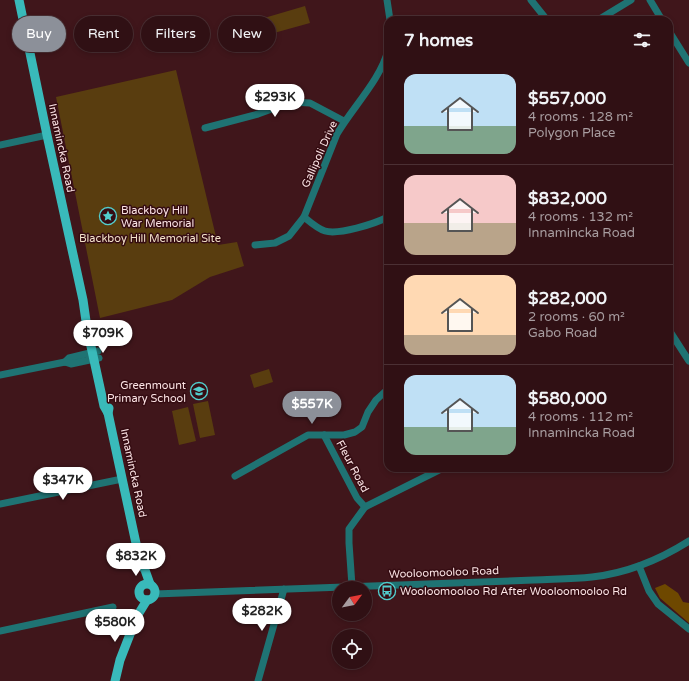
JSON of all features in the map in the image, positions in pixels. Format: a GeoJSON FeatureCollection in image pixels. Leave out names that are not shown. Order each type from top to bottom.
{"type":"FeatureCollection","features":[{"type":"Feature","properties":{"kind":"main road","name":"Innamincka Road"},"geometry":{"type":"LineString","coordinates":[[19,0],[83,300],[92,327],[96,355],[109,405],[108,413],[140,562],[139,570],[150,588],[139,592],[144,599]]}},
{"type":"Feature","properties":{"kind":"main road"},"geometry":{"type":"LineString","coordinates":[[115,681],[120,660],[139,613],[137,609],[144,599],[152,598],[150,588]]}},
{"type":"Feature","properties":{"kind":"street"},"geometry":{"type":"LineString","coordinates":[[387,0],[389,16]]}},
{"type":"Feature","properties":{"kind":"street"},"geometry":{"type":"LineString","coordinates":[[531,0],[544,16]]}},
{"type":"Feature","properties":{"kind":"street"},"geometry":{"type":"LineString","coordinates":[[605,16],[631,0]]}},
{"type":"Feature","properties":{"kind":"street"},"geometry":{"type":"LineString","coordinates":[[650,0],[660,16]]}},
{"type":"Feature","properties":{"kind":"street"},"geometry":{"type":"LineString","coordinates":[[673,37],[689,63]]}},
{"type":"Feature","properties":{"kind":"street","name":"Gallipoli Drive"},"geometry":{"type":"LineString","coordinates":[[255,245],[275,243],[289,236],[304,218],[337,134],[344,121],[378,74],[384,60]]}},
{"type":"Feature","properties":{"kind":"street"},"geometry":{"type":"LineString","coordinates":[[205,128],[258,114],[291,102],[310,103],[344,121]]}},
{"type":"Feature","properties":{"kind":"street"},"geometry":{"type":"LineString","coordinates":[[0,145],[47,135]]}},
{"type":"Feature","properties":{"kind":"street"},"geometry":{"type":"LineString","coordinates":[[304,218],[324,231],[337,232],[384,219]]}},
{"type":"Feature","properties":{"kind":"street"},"geometry":{"type":"LineString","coordinates":[[673,336],[689,361]]}},
{"type":"Feature","properties":{"kind":"street"},"geometry":{"type":"LineString","coordinates":[[0,375],[65,362],[70,364],[96,355]]}},
{"type":"Feature","properties":{"kind":"street"},"geometry":{"type":"LineString","coordinates":[[235,476],[308,435],[344,435],[355,432],[362,427],[368,412],[376,400],[384,393]]}},
{"type":"Feature","properties":{"kind":"street","name":"Fleur Road"},"geometry":{"type":"LineString","coordinates":[[324,435],[357,498],[365,507]]}},
{"type":"Feature","properties":{"kind":"street"},"geometry":{"type":"LineString","coordinates":[[352,581],[349,529],[365,507],[435,472]]}},
{"type":"Feature","properties":{"kind":"street"},"geometry":{"type":"LineString","coordinates":[[0,504],[122,479]]}},
{"type":"Feature","properties":{"kind":"street","name":"Wooloomooloo Road"},"geometry":{"type":"LineString","coordinates":[[372,585],[592,577],[639,566],[664,556],[689,541]]}},
{"type":"Feature","properties":{"kind":"street"},"geometry":{"type":"LineString","coordinates":[[639,566],[649,591],[658,604],[689,629]]}},
{"type":"Feature","properties":{"kind":"street","name":"Wooloomooloo Road"},"geometry":{"type":"LineString","coordinates":[[150,588],[167,592],[332,587]]}},
{"type":"Feature","properties":{"kind":"street"},"geometry":{"type":"LineString","coordinates":[[258,681],[284,589]]}},
{"type":"Feature","properties":{"kind":"street"},"geometry":{"type":"LineString","coordinates":[[0,631],[113,607]]}},
{"type":"Feature","properties":{"kind":"green space"},"geometry":{"type":"Polygon","coordinates":[[[305,6],[310,23],[276,32],[276,16],[271,16],[305,6]]]}},
{"type":"Feature","properties":{"kind":"green space","name":"Blackboy Hill Memorial Site"},"geometry":{"type":"Polygon","coordinates":[[[176,70],[218,245],[237,242],[244,266],[210,277],[172,300],[100,318],[56,97],[176,70]]]}},
{"type":"Feature","properties":{"kind":"green space"},"geometry":{"type":"Polygon","coordinates":[[[269,369],[273,382],[254,388],[250,375],[269,369]]]}},
{"type":"Feature","properties":{"kind":"green space"},"geometry":{"type":"Polygon","coordinates":[[[208,401],[215,435],[200,438],[193,404],[208,401]]]}},
{"type":"Feature","properties":{"kind":"green space"},"geometry":{"type":"Polygon","coordinates":[[[188,407],[196,441],[179,445],[172,411],[188,407]]]}},
{"type":"Feature","properties":{"kind":"shaded area"},"geometry":{"type":"Polygon","coordinates":[[[665,584],[678,593],[683,602],[689,603],[689,623],[660,598],[655,588],[665,584]]]}},
{"type":"Feature","properties":{"kind":"place","name":"Blackboy Hill War Memorial"},"geometry":{"type":"Point","coordinates":[108,216]}},
{"type":"Feature","properties":{"kind":"place","name":"Greenmount Primary School"},"geometry":{"type":"Point","coordinates":[199,391]}},
{"type":"Feature","properties":{"kind":"place","name":"Wooloomooloo Rd After Wooloomooloo Rd"},"geometry":{"type":"Point","coordinates":[387,591]}}]}
